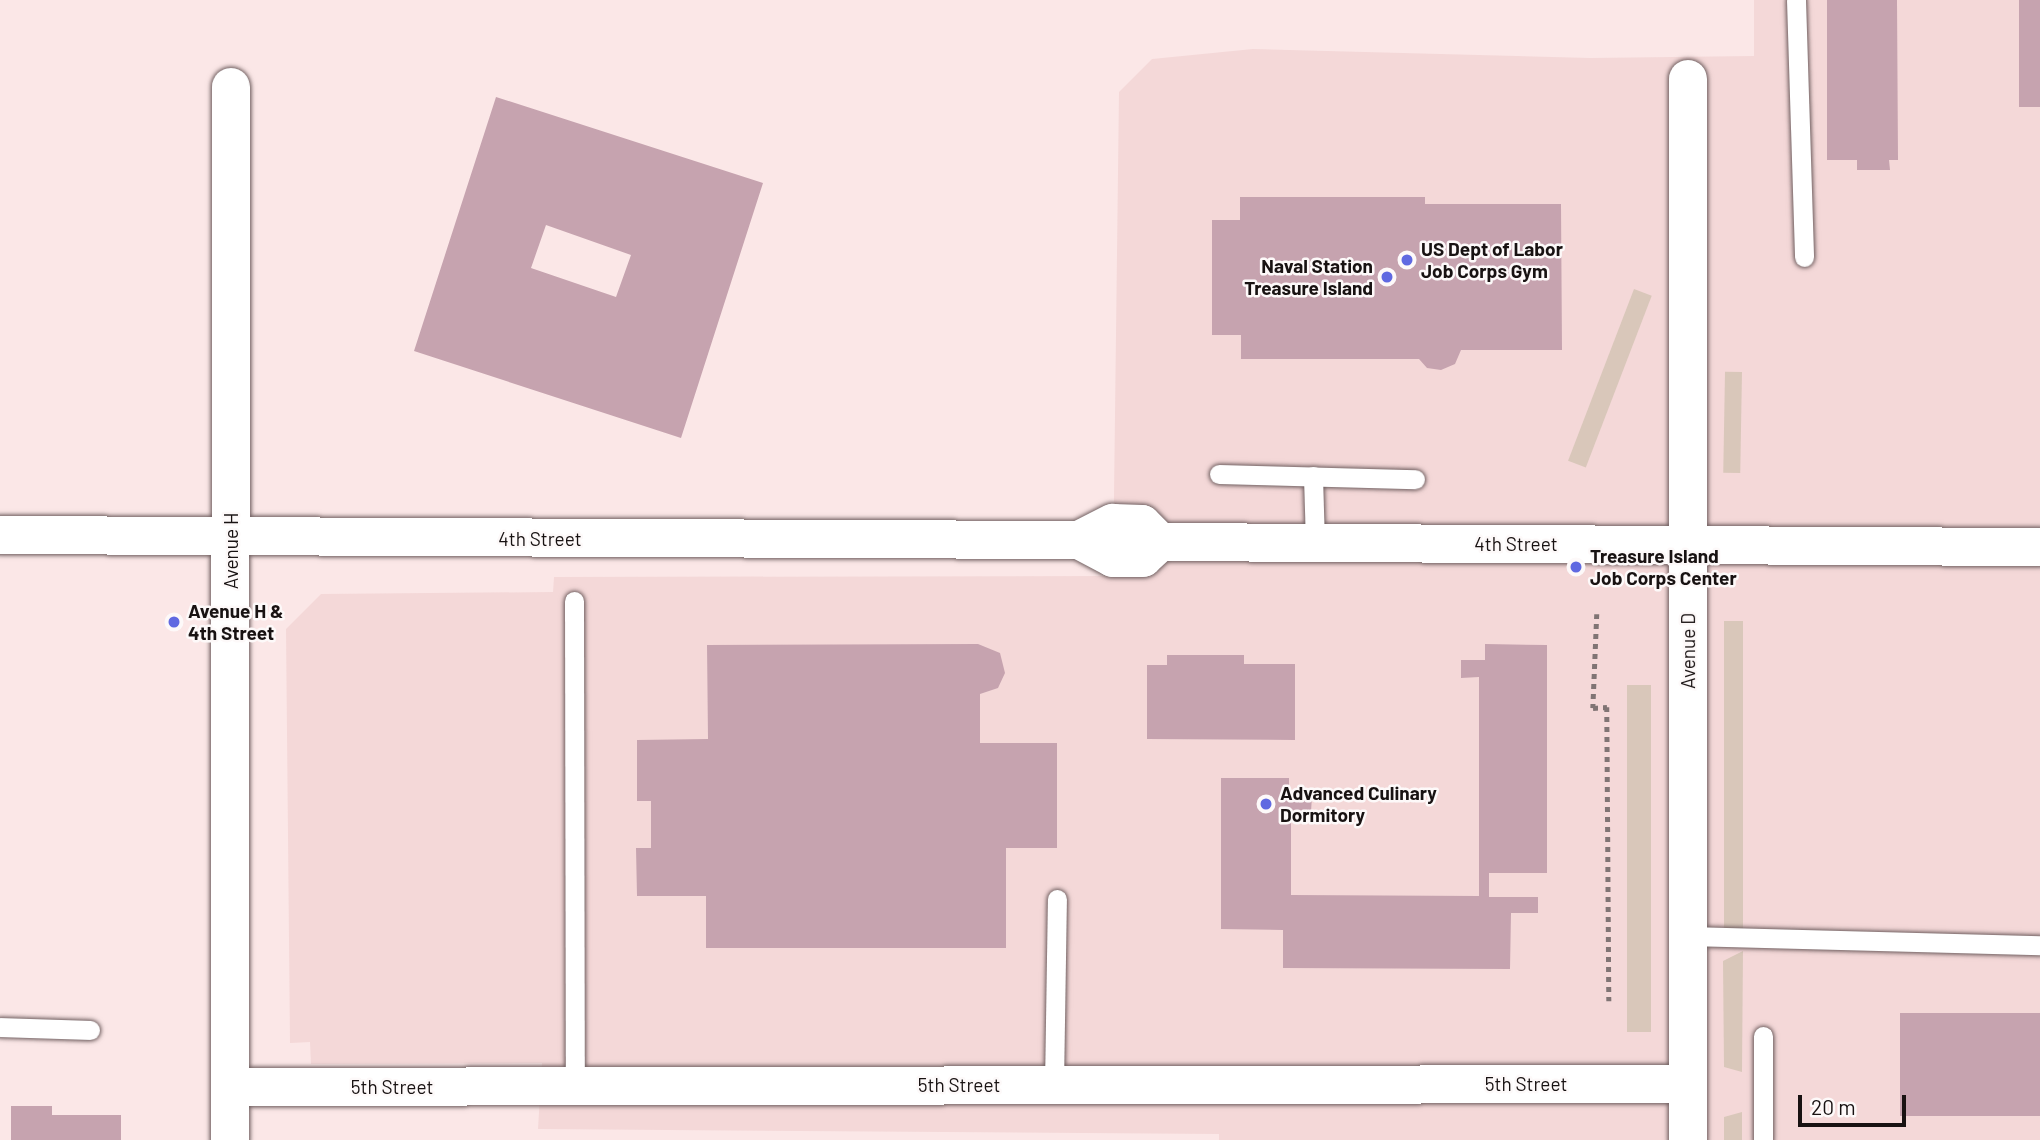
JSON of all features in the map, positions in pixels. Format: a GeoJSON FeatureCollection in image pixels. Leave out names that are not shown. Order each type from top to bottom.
{"type":"FeatureCollection","features":[{"type":"Feature","properties":{"kind":"street","name":"Avenue D"},"geometry":{"type":"LineString","coordinates":[[1688,79],[1688,1140]]}},
{"type":"Feature","properties":{"kind":"street","name":"Avenue H"},"geometry":{"type":"LineString","coordinates":[[230,1140],[231,88]]}},
{"type":"Feature","properties":{"kind":"street","name":"4th Street"},"geometry":{"type":"LineString","coordinates":[[0,535],[1079,541],[1113,558],[1143,558],[1160,542],[2040,547]]}},
{"type":"Feature","properties":{"kind":"street","name":"5th Street"},"geometry":{"type":"LineString","coordinates":[[230,1087],[1688,1084]]}},
{"type":"Feature","properties":{"kind":"lane"},"geometry":{"type":"LineString","coordinates":[[1796,0],[1804,257]]}},
{"type":"Feature","properties":{"kind":"lane"},"geometry":{"type":"LineString","coordinates":[[1219,474],[1415,479]]}},
{"type":"Feature","properties":{"kind":"lane"},"geometry":{"type":"LineString","coordinates":[[1313,477],[1315,543]]}},
{"type":"Feature","properties":{"kind":"lane"},"geometry":{"type":"LineString","coordinates":[[574,601],[575,1087]]}},
{"type":"Feature","properties":{"kind":"lane"},"geometry":{"type":"LineString","coordinates":[[1054,1085],[1057,899]]}},
{"type":"Feature","properties":{"kind":"lane"},"geometry":{"type":"LineString","coordinates":[[1688,936],[2040,945]]}},
{"type":"Feature","properties":{"kind":"lane"},"geometry":{"type":"LineString","coordinates":[[0,1027],[90,1030]]}},
{"type":"Feature","properties":{"kind":"lane"},"geometry":{"type":"LineString","coordinates":[[1763,1036],[1763,1140]]}},
{"type":"Feature","properties":{"kind":"path"},"geometry":{"type":"LineString","coordinates":[[1597,614],[1593,708],[1607,707],[1609,1001]]}},
{"type":"Feature","properties":{"kind":"shaded area","name":"Treasure Island Job Corps Center"},"geometry":{"type":"Polygon","coordinates":[[[1754,0],[2040,0],[2040,1140],[1219,1140],[1219,1134],[538,1129],[542,1063],[311,1064],[310,1042],[290,1043],[286,629],[321,594],[553,592],[554,577],[1113,576],[1119,92],[1152,59],[1253,49],[1590,58],[1754,56],[1754,0]]]}},
{"type":"Feature","properties":{"kind":"shaded area"},"geometry":{"type":"Polygon","coordinates":[[[1634,289],[1652,296],[1586,468],[1568,461],[1634,289]]]}},
{"type":"Feature","properties":{"kind":"shaded area"},"geometry":{"type":"Polygon","coordinates":[[[1725,372],[1742,372],[1740,473],[1723,473],[1725,372]]]}},
{"type":"Feature","properties":{"kind":"shaded area"},"geometry":{"type":"Polygon","coordinates":[[[1724,621],[1743,621],[1743,930],[1724,930],[1724,621]]]}},
{"type":"Feature","properties":{"kind":"shaded area"},"geometry":{"type":"Polygon","coordinates":[[[1627,685],[1651,685],[1651,1032],[1627,1032],[1627,685]]]}},
{"type":"Feature","properties":{"kind":"shaded area"},"geometry":{"type":"Polygon","coordinates":[[[1743,951],[1742,1072],[1724,1067],[1723,961],[1743,951]]]}},
{"type":"Feature","properties":{"kind":"shaded area"},"geometry":{"type":"Polygon","coordinates":[[[1742,1112],[1742,1140],[1724,1140],[1724,1117],[1742,1112]]]}},
{"type":"Feature","properties":{"kind":"building"},"geometry":{"type":"Polygon","coordinates":[[[1827,0],[1897,0],[1898,160],[1889,160],[1890,170],[1857,170],[1857,160],[1827,160],[1827,0]]]}},
{"type":"Feature","properties":{"kind":"building"},"geometry":{"type":"Polygon","coordinates":[[[2019,0],[2040,0],[2040,107],[2019,107],[2019,0]]]}},
{"type":"Feature","properties":{"kind":"building"},"geometry":{"type":"Polygon","coordinates":[[[496,97],[763,183],[681,438],[414,351],[496,97]],[[546,225],[531,268],[616,297],[631,255],[546,225]]]}},
{"type":"Feature","properties":{"kind":"building","name":"Naval Station Treasure Island"},"geometry":{"type":"Polygon","coordinates":[[[1240,197],[1425,197],[1425,204],[1561,204],[1562,350],[1461,350],[1455,364],[1441,370],[1427,368],[1419,359],[1241,359],[1241,335],[1212,335],[1212,220],[1240,220],[1240,197]]]}},
{"type":"Feature","properties":{"kind":"building"},"geometry":{"type":"Polygon","coordinates":[[[978,644],[1000,653],[1005,673],[998,688],[980,694],[980,743],[1057,743],[1057,848],[1006,848],[1006,948],[706,948],[706,896],[637,896],[636,848],[651,848],[651,801],[637,801],[637,740],[708,739],[707,645],[978,644]]]}},
{"type":"Feature","properties":{"kind":"building","name":"Advanced Culinary Dormitory"},"geometry":{"type":"Polygon","coordinates":[[[1485,644],[1547,645],[1547,873],[1489,873],[1489,897],[1538,897],[1538,913],[1511,913],[1510,969],[1283,968],[1283,930],[1221,929],[1221,778],[1289,778],[1289,796],[1312,796],[1311,812],[1291,812],[1291,895],[1479,896],[1479,677],[1461,678],[1461,660],[1485,660],[1485,644]]]}},
{"type":"Feature","properties":{"kind":"building"},"geometry":{"type":"Polygon","coordinates":[[[1167,655],[1244,655],[1244,664],[1295,664],[1295,740],[1147,739],[1147,665],[1167,665],[1167,655]]]}},
{"type":"Feature","properties":{"kind":"building"},"geometry":{"type":"Polygon","coordinates":[[[1900,1013],[2040,1013],[2040,1116],[1900,1116],[1900,1013]]]}},
{"type":"Feature","properties":{"kind":"building"},"geometry":{"type":"Polygon","coordinates":[[[11,1106],[52,1106],[52,1115],[121,1115],[121,1140],[11,1140],[11,1106]]]}},
{"type":"Feature","properties":{"kind":"place","name":"US Dept of Labor Job Corps Gym"},"geometry":{"type":"Point","coordinates":[1407,260]}},
{"type":"Feature","properties":{"kind":"place","name":"Naval Station Treasure Island"},"geometry":{"type":"Point","coordinates":[1387,277]}},
{"type":"Feature","properties":{"kind":"place","name":"Treasure Island Job Corps Center"},"geometry":{"type":"Point","coordinates":[1576,567]}},
{"type":"Feature","properties":{"kind":"place","name":"Avenue H & 4th Street"},"geometry":{"type":"Point","coordinates":[174,622]}},
{"type":"Feature","properties":{"kind":"place","name":"Advanced Culinary Dormitory"},"geometry":{"type":"Point","coordinates":[1266,804]}}]}
